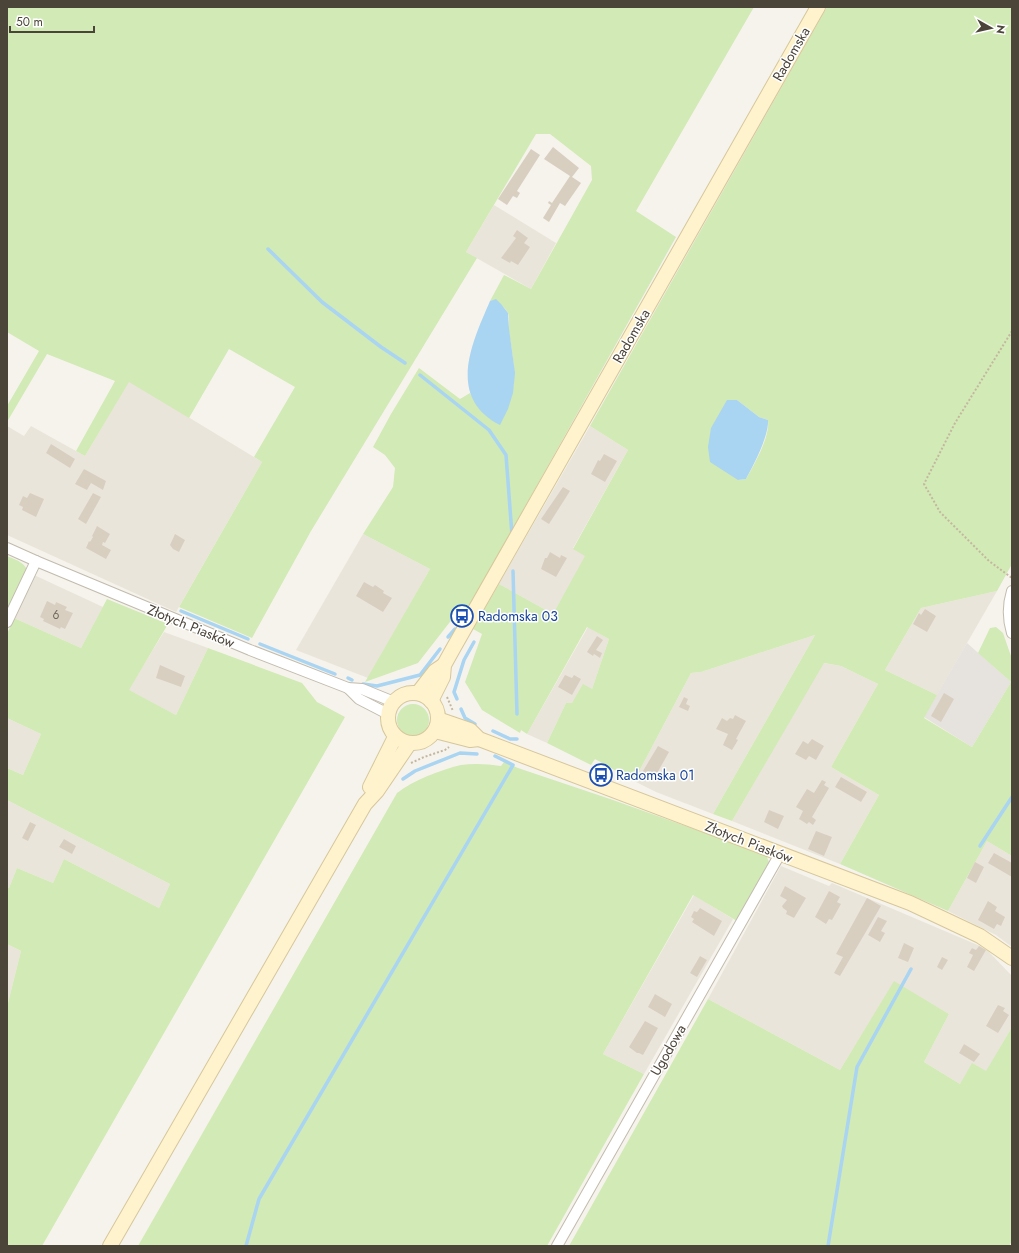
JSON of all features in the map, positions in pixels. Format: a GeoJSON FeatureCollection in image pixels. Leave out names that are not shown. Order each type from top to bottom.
{"type":"FeatureCollection","features":[{"type":"Feature","properties":{"kind":"street","name":"Radomska"},"geometry":{"type":"LineString","coordinates":[[431,701],[443,677],[444,665],[818,7]]}},
{"type":"Feature","properties":{"kind":"street","name":"Złotych Piasków"},"geometry":{"type":"LineString","coordinates":[[7,548],[36,562],[242,647],[348,688],[359,698],[391,708]]}},
{"type":"Feature","properties":{"kind":"street"},"geometry":{"type":"LineString","coordinates":[[7,622],[36,562]]}},
{"type":"Feature","properties":{"kind":"street"},"geometry":{"type":"LineString","coordinates":[[1012,591],[1010,598],[1009,625],[1012,633]]}},
{"type":"Feature","properties":{"kind":"street","name":"Radomska"},"geometry":{"type":"LineString","coordinates":[[418,694],[435,671],[444,665]]}},
{"type":"Feature","properties":{"kind":"street"},"geometry":{"type":"LineString","coordinates":[[405,694],[418,694],[425,696],[431,701],[435,705],[436,725],[426,741],[409,744],[400,741],[395,737],[388,726],[391,708],[405,694]]}},
{"type":"Feature","properties":{"kind":"street","name":"Złotych Piasków"},"geometry":{"type":"LineString","coordinates":[[436,725],[470,730],[479,739],[910,903],[980,936],[1012,958]]}},
{"type":"Feature","properties":{"kind":"street"},"geometry":{"type":"LineString","coordinates":[[110,1246],[365,804],[370,788],[395,737]]}},
{"type":"Feature","properties":{"kind":"street"},"geometry":{"type":"LineString","coordinates":[[365,804],[377,791],[409,744]]}},
{"type":"Feature","properties":{"kind":"street","name":"Ugodowa"},"geometry":{"type":"LineString","coordinates":[[557,1246],[780,854]]}},
{"type":"Feature","properties":{"kind":"path"},"geometry":{"type":"LineString","coordinates":[[1012,331],[954,423],[924,484],[940,512],[989,561],[1012,578]]}},
{"type":"Feature","properties":{"kind":"path"},"geometry":{"type":"LineString","coordinates":[[448,691],[446,698],[454,713]]}},
{"type":"Feature","properties":{"kind":"shaded area"},"geometry":{"type":"Polygon","coordinates":[[[494,205],[556,243],[531,289],[466,252],[494,205]]]}},
{"type":"Feature","properties":{"kind":"shaded area"},"geometry":{"type":"Polygon","coordinates":[[[129,381],[262,462],[176,612],[7,535],[7,426],[24,436],[31,426],[85,456],[129,381]]]}},
{"type":"Feature","properties":{"kind":"shaded area"},"geometry":{"type":"Polygon","coordinates":[[[590,426],[628,450],[573,548],[586,556],[553,614],[499,584],[590,426]]]}},
{"type":"Feature","properties":{"kind":"shaded area"},"geometry":{"type":"Polygon","coordinates":[[[363,534],[430,569],[368,678],[296,650],[363,534]]]}},
{"type":"Feature","properties":{"kind":"shaded area"},"geometry":{"type":"Polygon","coordinates":[[[34,575],[103,607],[81,648],[14,618],[34,575]]]}},
{"type":"Feature","properties":{"kind":"shaded area"},"geometry":{"type":"Polygon","coordinates":[[[997,591],[937,695],[885,670],[921,608],[997,591]]]}},
{"type":"Feature","properties":{"kind":"shaded area"},"geometry":{"type":"Polygon","coordinates":[[[588,627],[609,639],[592,689],[572,703],[566,703],[547,743],[527,734],[588,627]]]}},
{"type":"Feature","properties":{"kind":"shaded area"},"geometry":{"type":"Polygon","coordinates":[[[164,632],[208,648],[176,715],[128,690],[164,632]]]}},
{"type":"Feature","properties":{"kind":"shaded area"},"geometry":{"type":"Polygon","coordinates":[[[815,635],[713,814],[656,792],[634,781],[691,673],[701,672],[815,635]]]}},
{"type":"Feature","properties":{"kind":"shaded area"},"geometry":{"type":"Polygon","coordinates":[[[967,643],[1011,682],[972,747],[924,717],[967,643]]]}},
{"type":"Feature","properties":{"kind":"shaded area"},"geometry":{"type":"Polygon","coordinates":[[[823,663],[841,666],[878,684],[831,767],[879,795],[840,864],[732,821],[823,663]]]}},
{"type":"Feature","properties":{"kind":"shaded area"},"geometry":{"type":"Polygon","coordinates":[[[7,718],[41,734],[23,775],[7,768],[7,718]]]}},
{"type":"Feature","properties":{"kind":"shaded area"},"geometry":{"type":"Polygon","coordinates":[[[7,800],[170,884],[159,908],[64,859],[53,883],[17,868],[9,888],[7,887],[7,800]]]}},
{"type":"Feature","properties":{"kind":"shaded area"},"geometry":{"type":"Polygon","coordinates":[[[987,841],[1012,856],[1012,947],[996,935],[948,911],[987,841]]]}},
{"type":"Feature","properties":{"kind":"shaded area"},"geometry":{"type":"Polygon","coordinates":[[[781,866],[829,886],[832,883],[980,946],[988,951],[1012,976],[1012,1027],[986,1072],[960,1084],[924,1062],[949,1014],[894,982],[840,1070],[708,999],[781,866]]]}},
{"type":"Feature","properties":{"kind":"shaded area"},"geometry":{"type":"Polygon","coordinates":[[[694,895],[733,919],[644,1074],[603,1054],[694,895]]]}},
{"type":"Feature","properties":{"kind":"shaded area"},"geometry":{"type":"Polygon","coordinates":[[[7,944],[21,951],[7,1007],[7,944]]]}},
{"type":"Feature","properties":{"kind":"green space"},"geometry":{"type":"Polygon","coordinates":[[[7,7],[754,7],[636,211],[676,237],[461,621],[453,618],[418,663],[365,682],[430,569],[363,534],[393,487],[395,468],[385,455],[373,447],[419,368],[460,399],[470,393],[482,412],[500,424],[513,389],[514,368],[508,313],[496,300],[490,301],[504,275],[531,289],[592,180],[591,166],[550,134],[536,134],[466,252],[477,258],[311,531],[252,638],[179,607],[262,462],[254,457],[295,387],[229,349],[189,418],[129,382],[85,456],[76,451],[115,381],[47,354],[7,422],[7,406],[39,351],[7,332],[7,7]]]}},
{"type":"Feature","properties":{"kind":"green space"},"geometry":{"type":"Polygon","coordinates":[[[827,7],[1012,7],[1012,564],[997,591],[921,608],[885,670],[937,695],[924,718],[972,747],[1011,682],[978,653],[990,628],[996,627],[1003,633],[1012,659],[1012,856],[987,841],[948,911],[840,864],[879,795],[831,767],[878,684],[841,666],[824,663],[732,821],[713,814],[815,635],[701,672],[691,673],[634,781],[595,759],[591,765],[547,743],[566,703],[572,703],[583,684],[592,689],[609,639],[587,627],[527,734],[521,730],[520,733],[482,710],[465,682],[482,634],[473,629],[499,584],[553,614],[585,556],[573,549],[628,450],[590,426],[827,7]],[[737,400],[738,480],[746,479],[767,434],[768,420],[759,417],[737,400]]]}},
{"type":"Feature","properties":{"kind":"green space"},"geometry":{"type":"Polygon","coordinates":[[[7,556],[23,564],[27,572],[7,613],[7,556]]]}},
{"type":"Feature","properties":{"kind":"green space"},"geometry":{"type":"Polygon","coordinates":[[[107,599],[168,624],[129,690],[176,715],[208,648],[302,683],[317,702],[345,717],[42,1246],[7,1246],[7,1007],[21,951],[7,944],[7,887],[9,888],[17,868],[53,883],[64,859],[159,908],[170,884],[7,800],[7,768],[23,775],[41,734],[7,718],[7,634],[14,618],[81,648],[107,599]]]}},
{"type":"Feature","properties":{"kind":"green space"},"geometry":{"type":"Polygon","coordinates":[[[413,704],[424,709],[429,720],[424,731],[413,736],[402,731],[397,720],[402,709],[413,704]]]}},
{"type":"Feature","properties":{"kind":"green space"},"geometry":{"type":"Polygon","coordinates":[[[504,762],[766,855],[769,862],[737,921],[693,895],[603,1054],[644,1074],[547,1246],[138,1246],[397,793],[419,780],[453,767],[476,764],[501,766],[504,762]]]}},
{"type":"Feature","properties":{"kind":"green space"},"geometry":{"type":"Polygon","coordinates":[[[894,981],[949,1014],[924,1062],[960,1084],[972,1063],[986,1071],[1012,1027],[1012,1241],[1009,1246],[569,1246],[708,999],[840,1070],[894,981]]]}},
{"type":"Feature","properties":{"kind":"water"},"geometry":{"type":"Polygon","coordinates":[[[496,299],[508,313],[515,373],[513,393],[508,409],[500,425],[483,413],[473,400],[468,385],[468,368],[476,334],[490,301],[496,299]]]}},
{"type":"Feature","properties":{"kind":"water"},"geometry":{"type":"Polygon","coordinates":[[[727,400],[737,400],[759,417],[768,420],[768,427],[764,442],[746,479],[738,480],[710,462],[708,447],[711,428],[727,400]]]}},
{"type":"Feature","properties":{"kind":"building"},"geometry":{"type":"Polygon","coordinates":[[[553,147],[579,168],[572,177],[581,183],[565,206],[560,203],[549,222],[543,218],[551,205],[548,203],[549,201],[552,203],[570,176],[544,159],[553,147]]]}},
{"type":"Feature","properties":{"kind":"building"},"geometry":{"type":"Polygon","coordinates":[[[531,149],[540,155],[517,191],[520,193],[517,198],[513,196],[507,205],[498,199],[531,149]]]}},
{"type":"Feature","properties":{"kind":"building"},"geometry":{"type":"Polygon","coordinates":[[[517,230],[528,238],[524,243],[530,247],[518,265],[501,258],[516,238],[513,236],[517,230]]]}},
{"type":"Feature","properties":{"kind":"building"},"geometry":{"type":"Polygon","coordinates":[[[51,444],[75,459],[70,468],[46,453],[51,444]]]}},
{"type":"Feature","properties":{"kind":"building"},"geometry":{"type":"Polygon","coordinates":[[[604,454],[617,461],[605,482],[591,474],[598,460],[600,461],[604,454]]]}},
{"type":"Feature","properties":{"kind":"building"},"geometry":{"type":"Polygon","coordinates":[[[84,469],[106,481],[103,490],[91,483],[87,490],[75,484],[84,469]]]}},
{"type":"Feature","properties":{"kind":"building"},"geometry":{"type":"Polygon","coordinates":[[[563,487],[570,491],[549,524],[541,519],[563,487]]]}},
{"type":"Feature","properties":{"kind":"building"},"geometry":{"type":"Polygon","coordinates":[[[30,493],[44,499],[36,517],[22,510],[23,507],[19,505],[23,496],[27,498],[30,493]]]}},
{"type":"Feature","properties":{"kind":"building"},"geometry":{"type":"Polygon","coordinates":[[[93,493],[101,497],[86,524],[78,519],[93,493]]]}},
{"type":"Feature","properties":{"kind":"building"},"geometry":{"type":"Polygon","coordinates":[[[97,526],[110,534],[105,543],[103,542],[102,545],[111,550],[106,559],[86,548],[89,541],[90,542],[93,537],[92,536],[97,526]]]}},
{"type":"Feature","properties":{"kind":"building"},"geometry":{"type":"Polygon","coordinates":[[[175,534],[185,540],[179,552],[173,549],[170,545],[175,534]]]}},
{"type":"Feature","properties":{"kind":"building"},"geometry":{"type":"Polygon","coordinates":[[[550,552],[560,558],[561,555],[567,558],[556,577],[541,569],[545,558],[547,558],[550,552]]]}},
{"type":"Feature","properties":{"kind":"building"},"geometry":{"type":"Polygon","coordinates":[[[364,582],[373,587],[375,585],[384,591],[383,593],[392,598],[383,612],[356,596],[364,582]]]}},
{"type":"Feature","properties":{"kind":"building"},"geometry":{"type":"Polygon","coordinates":[[[47,601],[55,605],[56,602],[67,607],[65,610],[73,613],[65,629],[61,627],[60,629],[43,621],[44,619],[40,617],[47,601]]]}},
{"type":"Feature","properties":{"kind":"building"},"geometry":{"type":"Polygon","coordinates":[[[925,609],[936,616],[927,632],[913,624],[919,613],[921,615],[925,609]]]}},
{"type":"Feature","properties":{"kind":"building"},"geometry":{"type":"Polygon","coordinates":[[[597,636],[603,640],[596,650],[602,653],[600,658],[587,652],[597,636]]]}},
{"type":"Feature","properties":{"kind":"building"},"geometry":{"type":"Polygon","coordinates":[[[160,665],[185,676],[181,687],[156,678],[160,665]]]}},
{"type":"Feature","properties":{"kind":"building"},"geometry":{"type":"Polygon","coordinates":[[[565,675],[572,678],[574,675],[581,679],[572,695],[558,687],[565,675]]]}},
{"type":"Feature","properties":{"kind":"building"},"geometry":{"type":"Polygon","coordinates":[[[944,693],[954,699],[941,722],[931,716],[944,693]]]}},
{"type":"Feature","properties":{"kind":"building"},"geometry":{"type":"Polygon","coordinates":[[[684,697],[688,699],[686,704],[690,706],[688,711],[679,707],[684,697]]]}},
{"type":"Feature","properties":{"kind":"building"},"geometry":{"type":"Polygon","coordinates":[[[735,715],[746,721],[732,750],[723,745],[728,734],[716,729],[722,718],[727,721],[730,718],[733,719],[735,715]]]}},
{"type":"Feature","properties":{"kind":"building"},"geometry":{"type":"Polygon","coordinates":[[[812,739],[824,746],[816,760],[809,756],[806,760],[795,754],[803,741],[808,744],[812,739]]]}},
{"type":"Feature","properties":{"kind":"building"},"geometry":{"type":"Polygon","coordinates":[[[658,746],[669,752],[656,775],[654,774],[650,781],[640,776],[658,746]]]}},
{"type":"Feature","properties":{"kind":"building"},"geometry":{"type":"Polygon","coordinates":[[[841,777],[867,792],[861,802],[835,787],[841,777]]]}},
{"type":"Feature","properties":{"kind":"building"},"geometry":{"type":"Polygon","coordinates":[[[822,780],[826,782],[824,785],[829,788],[812,817],[816,820],[813,825],[809,822],[807,824],[799,819],[803,811],[796,807],[807,789],[814,793],[822,780]]]}},
{"type":"Feature","properties":{"kind":"building"},"geometry":{"type":"Polygon","coordinates":[[[769,810],[784,816],[778,829],[764,822],[769,810]]]}},
{"type":"Feature","properties":{"kind":"building"},"geometry":{"type":"Polygon","coordinates":[[[30,822],[36,825],[28,841],[22,838],[30,822]]]}},
{"type":"Feature","properties":{"kind":"building"},"geometry":{"type":"Polygon","coordinates":[[[816,831],[832,837],[824,856],[808,849],[816,831]]]}},
{"type":"Feature","properties":{"kind":"building"},"geometry":{"type":"Polygon","coordinates":[[[64,839],[76,846],[72,854],[59,847],[64,839]]]}},
{"type":"Feature","properties":{"kind":"building"},"geometry":{"type":"Polygon","coordinates":[[[994,853],[1012,863],[1012,877],[988,863],[994,853]]]}},
{"type":"Feature","properties":{"kind":"building"},"geometry":{"type":"Polygon","coordinates":[[[975,862],[984,867],[976,883],[967,878],[975,862]]]}},
{"type":"Feature","properties":{"kind":"building"},"geometry":{"type":"Polygon","coordinates":[[[785,886],[806,898],[794,918],[786,914],[787,911],[782,906],[787,900],[780,896],[785,886]]]}},
{"type":"Feature","properties":{"kind":"building"},"geometry":{"type":"Polygon","coordinates":[[[829,891],[840,897],[837,902],[841,904],[832,920],[829,919],[826,924],[815,917],[829,891]]]}},
{"type":"Feature","properties":{"kind":"building"},"geometry":{"type":"Polygon","coordinates":[[[867,898],[881,906],[840,976],[834,973],[843,957],[836,954],[867,898]]]}},
{"type":"Feature","properties":{"kind":"building"},"geometry":{"type":"Polygon","coordinates":[[[988,901],[997,907],[995,911],[1005,917],[1001,926],[997,924],[994,929],[978,920],[988,901]]]}},
{"type":"Feature","properties":{"kind":"building"},"geometry":{"type":"Polygon","coordinates":[[[700,908],[722,921],[714,936],[692,922],[694,919],[691,917],[694,911],[697,912],[700,908]]]}},
{"type":"Feature","properties":{"kind":"building"},"geometry":{"type":"Polygon","coordinates":[[[878,917],[887,921],[881,931],[885,933],[880,942],[868,935],[878,917]]]}},
{"type":"Feature","properties":{"kind":"building"},"geometry":{"type":"Polygon","coordinates":[[[904,943],[914,948],[908,962],[898,958],[904,943]]]}},
{"type":"Feature","properties":{"kind":"building"},"geometry":{"type":"Polygon","coordinates":[[[979,946],[986,950],[974,971],[967,967],[973,955],[969,953],[972,948],[976,950],[979,946]]]}},
{"type":"Feature","properties":{"kind":"building"},"geometry":{"type":"Polygon","coordinates":[[[700,956],[707,960],[697,977],[690,973],[700,956]]]}},
{"type":"Feature","properties":{"kind":"building"},"geometry":{"type":"Polygon","coordinates":[[[942,957],[948,960],[942,970],[937,967],[942,957]]]}},
{"type":"Feature","properties":{"kind":"building"},"geometry":{"type":"Polygon","coordinates":[[[655,994],[672,1004],[665,1017],[648,1007],[655,994]]]}},
{"type":"Feature","properties":{"kind":"building"},"geometry":{"type":"Polygon","coordinates":[[[998,1005],[1005,1008],[1003,1011],[1009,1015],[998,1033],[986,1026],[998,1005]]]}},
{"type":"Feature","properties":{"kind":"building"},"geometry":{"type":"Polygon","coordinates":[[[645,1021],[658,1028],[643,1055],[637,1053],[629,1047],[645,1021]]]}},
{"type":"Feature","properties":{"kind":"building"},"geometry":{"type":"Polygon","coordinates":[[[964,1044],[980,1054],[974,1062],[959,1053],[964,1044]]]}},
{"type":"Feature","properties":{"kind":"waterway"},"geometry":{"type":"LineString","coordinates":[[268,249],[322,302],[381,347],[405,363]]}},
{"type":"Feature","properties":{"kind":"waterway"},"geometry":{"type":"LineString","coordinates":[[420,375],[489,430],[506,455],[512,535]]}},
{"type":"Feature","properties":{"kind":"waterway"},"geometry":{"type":"LineString","coordinates":[[513,571],[517,714]]}},
{"type":"Feature","properties":{"kind":"waterway"},"geometry":{"type":"LineString","coordinates":[[181,611],[248,639]]}},
{"type":"Feature","properties":{"kind":"waterway"},"geometry":{"type":"LineString","coordinates":[[448,637],[455,629]]}},
{"type":"Feature","properties":{"kind":"waterway"},"geometry":{"type":"LineString","coordinates":[[457,699],[454,692],[464,660],[474,642]]}},
{"type":"Feature","properties":{"kind":"waterway"},"geometry":{"type":"LineString","coordinates":[[260,644],[335,674]]}},
{"type":"Feature","properties":{"kind":"waterway"},"geometry":{"type":"LineString","coordinates":[[363,684],[377,686],[420,675],[440,649]]}},
{"type":"Feature","properties":{"kind":"waterway"},"geometry":{"type":"LineString","coordinates":[[348,678],[352,680]]}},
{"type":"Feature","properties":{"kind":"waterway"},"geometry":{"type":"LineString","coordinates":[[461,709],[465,718],[475,724]]}},
{"type":"Feature","properties":{"kind":"waterway"},"geometry":{"type":"LineString","coordinates":[[493,731],[510,739],[517,739]]}},
{"type":"Feature","properties":{"kind":"waterway"},"geometry":{"type":"LineString","coordinates":[[403,779],[415,771],[460,753],[477,754]]}},
{"type":"Feature","properties":{"kind":"waterway"},"geometry":{"type":"LineString","coordinates":[[246,1246],[259,1199],[513,765],[495,756]]}},
{"type":"Feature","properties":{"kind":"waterway"},"geometry":{"type":"LineString","coordinates":[[980,846],[1012,797]]}},
{"type":"Feature","properties":{"kind":"waterway"},"geometry":{"type":"LineString","coordinates":[[828,1246],[857,1067],[911,969]]}},
{"type":"Feature","properties":{"kind":"place","name":"Radomska 03"},"geometry":{"type":"Point","coordinates":[462,616]}},
{"type":"Feature","properties":{"kind":"place","name":"Radomska 01"},"geometry":{"type":"Point","coordinates":[601,775]}}]}
